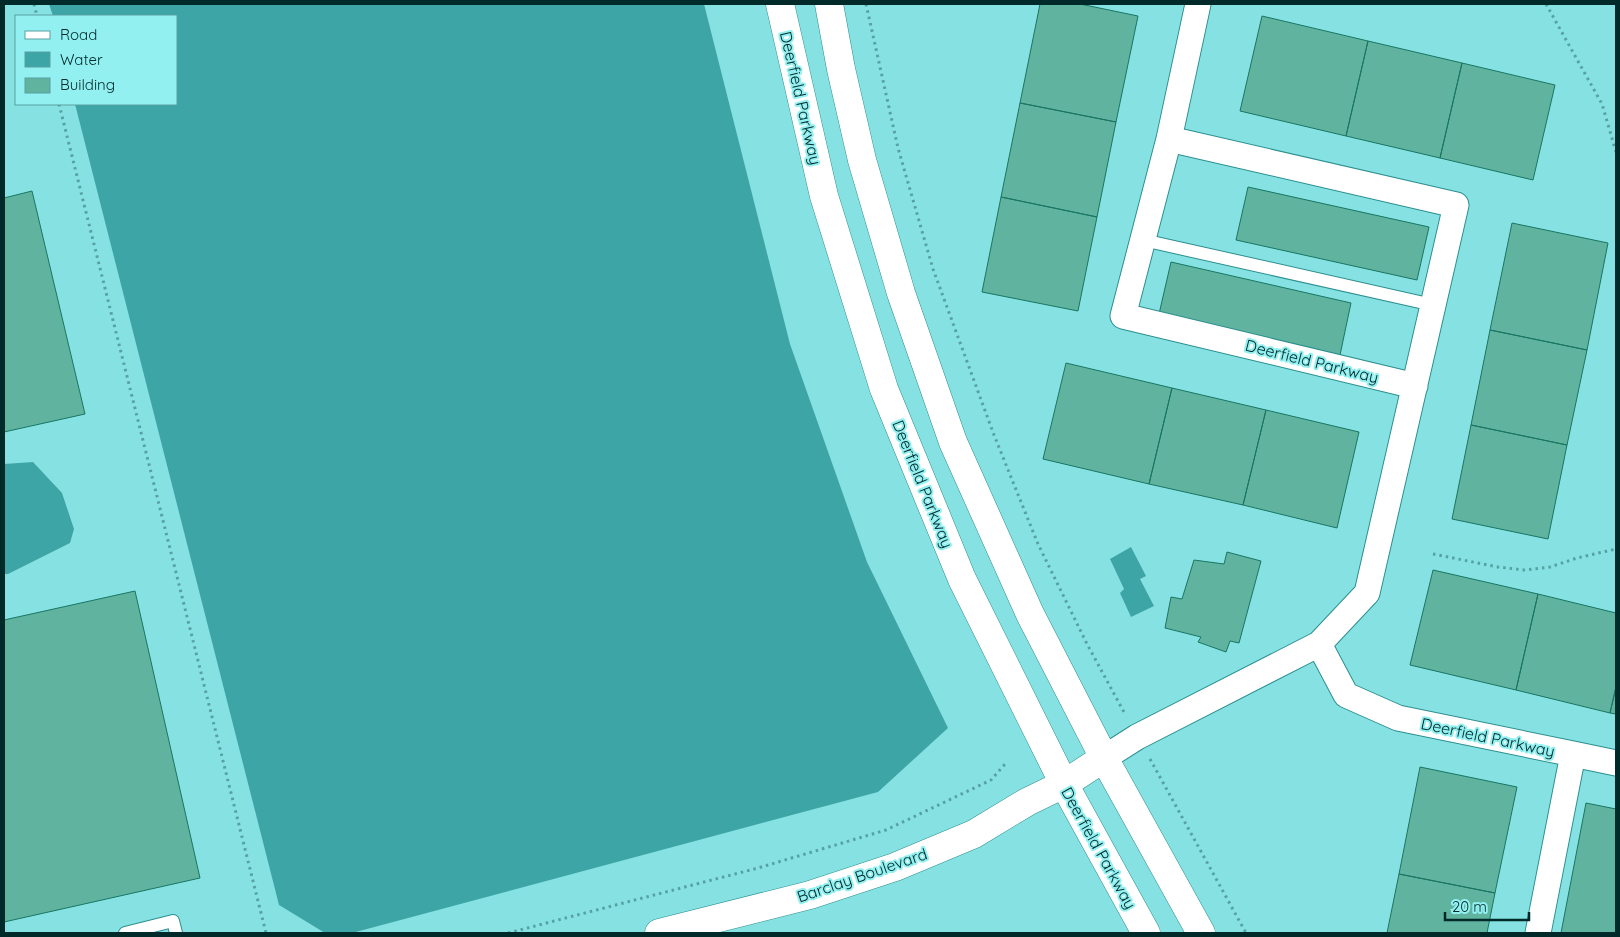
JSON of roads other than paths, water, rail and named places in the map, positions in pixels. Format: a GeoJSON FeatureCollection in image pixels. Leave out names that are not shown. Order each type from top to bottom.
{"type":"FeatureCollection","features":[{"type":"Feature","properties":{"kind":"main road","name":"Deerfield Parkway"},"geometry":{"type":"LineString","coordinates":[[780,4],[824,196],[884,389],[962,580],[1064,784],[1146,933]]}},
{"type":"Feature","properties":{"kind":"main road"},"geometry":{"type":"LineString","coordinates":[[829,4],[841,69],[862,160],[901,293],[953,442],[1030,614],[1104,758],[1201,933]]}},
{"type":"Feature","properties":{"kind":"main road","name":"Barclay Boulevard"},"geometry":{"type":"LineString","coordinates":[[659,933],[810,895],[895,868],[974,834],[1027,802],[1064,784],[1104,758]]}},
{"type":"Feature","properties":{"kind":"street","name":"Deerfield Parkway"},"geometry":{"type":"LineString","coordinates":[[1198,4],[1169,139],[1123,316],[1415,386]]}},
{"type":"Feature","properties":{"kind":"street"},"geometry":{"type":"LineString","coordinates":[[1104,758],[1137,737],[1319,644],[1367,593],[1456,205],[1169,139]]}},
{"type":"Feature","properties":{"kind":"street","name":"Deerfield Parkway"},"geometry":{"type":"LineString","coordinates":[[1319,644],[1346,695],[1398,718],[1616,763]]}},
{"type":"Feature","properties":{"kind":"street","name":"Deerfield Parkway"},"geometry":{"type":"LineString","coordinates":[[1538,933],[1573,754]]}},
{"type":"Feature","properties":{"kind":"lane"},"geometry":{"type":"LineString","coordinates":[[1143,240],[1433,305]]}},
{"type":"Feature","properties":{"kind":"lane"},"geometry":{"type":"LineString","coordinates":[[125,933],[173,920],[176,933]]}},
{"type":"Feature","properties":{"kind":"water"},"geometry":{"type":"Polygon","coordinates":[[[49,4],[704,4],[790,344],[867,562],[948,728],[878,792],[352,933],[325,933],[279,905],[75,105],[178,105],[178,15],[53,15],[49,4]]]}},
{"type":"Feature","properties":{"kind":"water"},"geometry":{"type":"Polygon","coordinates":[[[33,462],[62,493],[74,529],[70,543],[8,574],[4,574],[4,464],[33,462]]]}},
{"type":"Feature","properties":{"kind":"water"},"geometry":{"type":"Polygon","coordinates":[[[1131,547],[1146,576],[1140,579],[1154,606],[1131,617],[1120,593],[1124,589],[1110,559],[1131,547]]]}}]}
